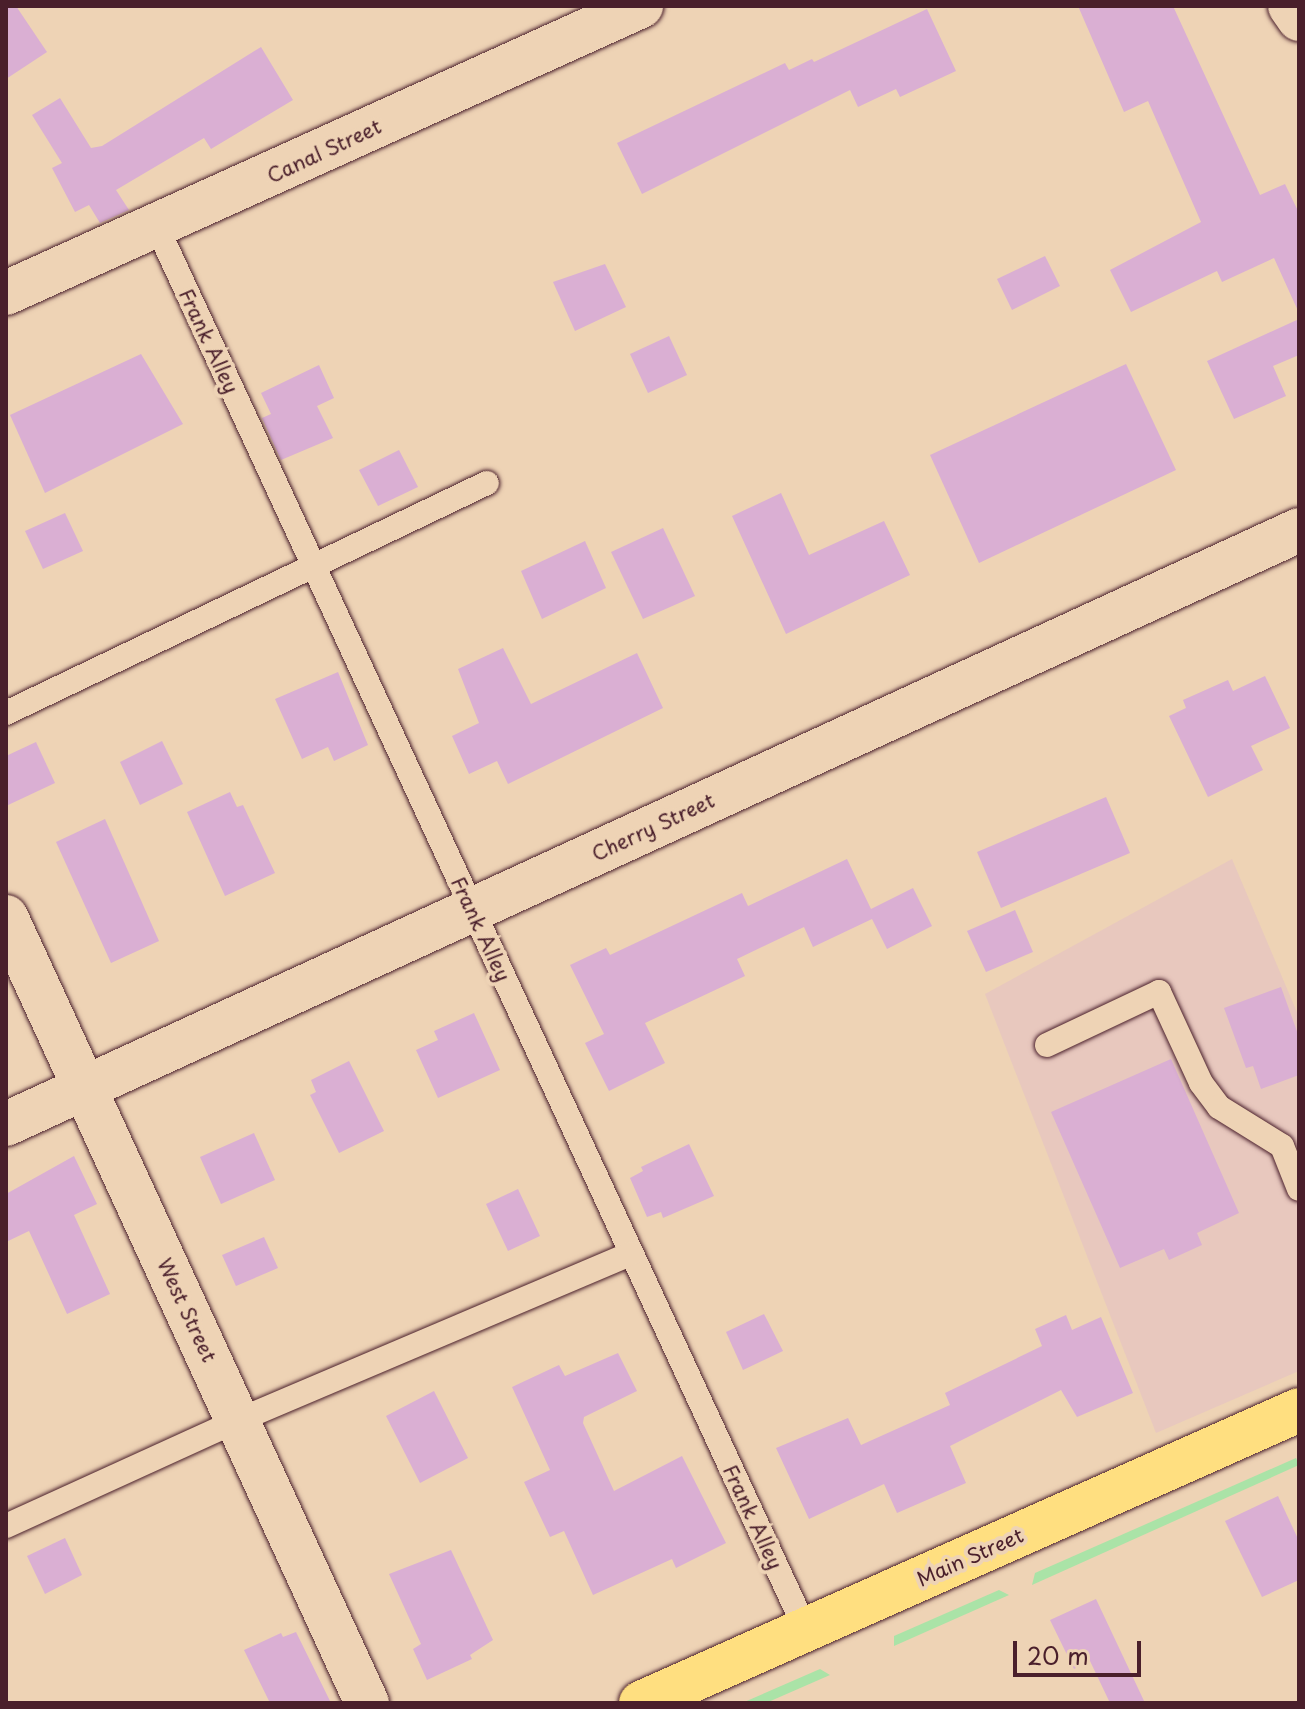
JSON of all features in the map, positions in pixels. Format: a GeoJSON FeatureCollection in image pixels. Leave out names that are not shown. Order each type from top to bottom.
{"type":"FeatureCollection","features":[{"type":"Feature","properties":{"kind":"main road","name":"Main Street"},"geometry":{"type":"LineString","coordinates":[[641,1703],[1299,1410]]}},
{"type":"Feature","properties":{"kind":"street","name":"Canal Street"},"geometry":{"type":"LineString","coordinates":[[6,293],[641,6]]}},
{"type":"Feature","properties":{"kind":"street"},"geometry":{"type":"LineString","coordinates":[[1290,6],[1299,19]]}},
{"type":"Feature","properties":{"kind":"street","name":"Cherry Street"},"geometry":{"type":"LineString","coordinates":[[6,1124],[1299,530]]}},
{"type":"Feature","properties":{"kind":"street","name":"West Street"},"geometry":{"type":"LineString","coordinates":[[6,917],[367,1703]]}},
{"type":"Feature","properties":{"kind":"lane","name":"Frank Alley"},"geometry":{"type":"LineString","coordinates":[[157,227],[806,1630]]}},
{"type":"Feature","properties":{"kind":"lane"},"geometry":{"type":"LineString","coordinates":[[6,713],[312,563],[487,483]]}},
{"type":"Feature","properties":{"kind":"lane"},"geometry":{"type":"LineString","coordinates":[[1047,1045],[1159,992],[1201,1083],[1219,1107],[1282,1146],[1299,1189]]}},
{"type":"Feature","properties":{"kind":"lane"},"geometry":{"type":"LineString","coordinates":[[6,1526],[239,1420],[631,1254]]}},
{"type":"Feature","properties":{"kind":"shaded area"},"geometry":{"type":"Polygon","coordinates":[[[1232,859],[1299,1017],[1299,1371],[1156,1433],[985,994],[1232,859]]]}},
{"type":"Feature","properties":{"kind":"green space"},"geometry":{"type":"Polygon","coordinates":[[[1296,1458],[1299,1465],[1032,1585],[1035,1573],[1296,1458]]]}},
{"type":"Feature","properties":{"kind":"green space"},"geometry":{"type":"Polygon","coordinates":[[[999,1590],[1009,1595],[894,1646],[894,1636],[999,1590]]]}},
{"type":"Feature","properties":{"kind":"green space"},"geometry":{"type":"Polygon","coordinates":[[[820,1669],[830,1675],[766,1703],[742,1703],[820,1669]]]}},
{"type":"Feature","properties":{"kind":"building"},"geometry":{"type":"Polygon","coordinates":[[[6,6],[16,6],[47,52],[6,79],[6,6]]]}},
{"type":"Feature","properties":{"kind":"building"},"geometry":{"type":"Polygon","coordinates":[[[1078,6],[1173,6],[1260,195],[1285,184],[1299,213],[1299,313],[1274,258],[1222,282],[1217,271],[1131,312],[1110,270],[1201,222],[1148,101],[1124,112],[1078,6]]]}},
{"type":"Feature","properties":{"kind":"building"},"geometry":{"type":"Polygon","coordinates":[[[927,9],[956,71],[900,97],[896,89],[858,107],[850,90],[642,194],[617,143],[785,63],[789,70],[812,59],[814,62],[927,9]]]}},
{"type":"Feature","properties":{"kind":"building"},"geometry":{"type":"Polygon","coordinates":[[[261,47],[293,100],[211,149],[204,138],[116,190],[129,210],[100,223],[89,205],[75,212],[52,168],[62,163],[32,115],[60,98],[91,148],[102,146],[261,47]]]}},
{"type":"Feature","properties":{"kind":"building"},"geometry":{"type":"Polygon","coordinates":[[[1045,256],[1060,286],[1012,310],[997,279],[1045,256]]]}},
{"type":"Feature","properties":{"kind":"building"},"geometry":{"type":"Polygon","coordinates":[[[605,264],[626,307],[575,331],[553,282],[605,264]]]}},
{"type":"Feature","properties":{"kind":"building"},"geometry":{"type":"Polygon","coordinates":[[[1299,319],[1299,355],[1273,366],[1286,396],[1234,419],[1207,361],[1299,319]]]}},
{"type":"Feature","properties":{"kind":"building"},"geometry":{"type":"Polygon","coordinates":[[[669,336],[687,375],[648,393],[630,354],[669,336]]]}},
{"type":"Feature","properties":{"kind":"building"},"geometry":{"type":"Polygon","coordinates":[[[141,354],[183,424],[45,493],[10,415],[141,354]]]}},
{"type":"Feature","properties":{"kind":"building"},"geometry":{"type":"Polygon","coordinates":[[[1126,364],[1176,470],[979,563],[930,455],[1126,364]]]}},
{"type":"Feature","properties":{"kind":"building"},"geometry":{"type":"Polygon","coordinates":[[[319,365],[334,398],[317,406],[333,438],[281,460],[262,418],[271,414],[261,393],[319,365]]]}},
{"type":"Feature","properties":{"kind":"building"},"geometry":{"type":"Polygon","coordinates":[[[399,450],[418,487],[378,506],[359,470],[399,450]]]}},
{"type":"Feature","properties":{"kind":"building"},"geometry":{"type":"Polygon","coordinates":[[[781,493],[809,555],[884,521],[910,575],[786,634],[732,516],[781,493]]]}},
{"type":"Feature","properties":{"kind":"building"},"geometry":{"type":"Polygon","coordinates":[[[65,513],[83,551],[43,569],[25,531],[65,513]]]}},
{"type":"Feature","properties":{"kind":"building"},"geometry":{"type":"Polygon","coordinates":[[[663,528],[695,596],[643,619],[611,552],[663,528]]]}},
{"type":"Feature","properties":{"kind":"building"},"geometry":{"type":"Polygon","coordinates":[[[585,541],[606,588],[542,619],[521,571],[585,541]]]}},
{"type":"Feature","properties":{"kind":"building"},"geometry":{"type":"Polygon","coordinates":[[[503,648],[531,704],[637,653],[663,708],[508,784],[497,761],[469,774],[452,736],[479,723],[458,669],[503,648]]]}},
{"type":"Feature","properties":{"kind":"building"},"geometry":{"type":"Polygon","coordinates":[[[338,672],[368,745],[334,761],[328,747],[302,759],[275,699],[338,672]]]}},
{"type":"Feature","properties":{"kind":"building"},"geometry":{"type":"Polygon","coordinates":[[[1265,676],[1290,728],[1251,746],[1263,770],[1208,797],[1169,716],[1186,708],[1183,700],[1228,680],[1233,691],[1265,676]]]}},
{"type":"Feature","properties":{"kind":"building"},"geometry":{"type":"Polygon","coordinates":[[[162,741],[183,784],[140,805],[120,762],[162,741]]]}},
{"type":"Feature","properties":{"kind":"building"},"geometry":{"type":"Polygon","coordinates":[[[36,742],[55,783],[6,806],[6,756],[36,742]]]}},
{"type":"Feature","properties":{"kind":"building"},"geometry":{"type":"Polygon","coordinates":[[[230,792],[237,807],[243,805],[275,873],[225,896],[187,812],[230,792]]]}},
{"type":"Feature","properties":{"kind":"building"},"geometry":{"type":"Polygon","coordinates":[[[1106,797],[1130,853],[1001,908],[977,852],[1106,797]]]}},
{"type":"Feature","properties":{"kind":"building"},"geometry":{"type":"Polygon","coordinates":[[[105,819],[159,941],[111,963],[56,842],[105,819]]]}},
{"type":"Feature","properties":{"kind":"building"},"geometry":{"type":"Polygon","coordinates":[[[847,859],[871,909],[913,888],[932,926],[887,949],[872,919],[813,947],[804,927],[737,959],[745,976],[645,1023],[665,1063],[609,1091],[585,1043],[604,1034],[570,965],[606,948],[610,955],[742,893],[748,906],[847,859]]]}},
{"type":"Feature","properties":{"kind":"building"},"geometry":{"type":"Polygon","coordinates":[[[1015,910],[1033,952],[986,972],[967,931],[1015,910]]]}},
{"type":"Feature","properties":{"kind":"building"},"geometry":{"type":"Polygon","coordinates":[[[1281,987],[1299,1037],[1299,1075],[1261,1089],[1253,1066],[1246,1068],[1224,1008],[1281,987]]]}},
{"type":"Feature","properties":{"kind":"building"},"geometry":{"type":"Polygon","coordinates":[[[474,1013],[500,1070],[438,1098],[416,1050],[438,1040],[434,1031],[474,1013]]]}},
{"type":"Feature","properties":{"kind":"building"},"geometry":{"type":"Polygon","coordinates":[[[1171,1059],[1239,1213],[1197,1233],[1202,1245],[1169,1260],[1164,1249],[1120,1268],[1051,1112],[1171,1059]]]}},
{"type":"Feature","properties":{"kind":"building"},"geometry":{"type":"Polygon","coordinates":[[[349,1061],[384,1131],[339,1153],[310,1095],[316,1092],[311,1080],[349,1061]]]}},
{"type":"Feature","properties":{"kind":"building"},"geometry":{"type":"Polygon","coordinates":[[[254,1133],[275,1180],[221,1204],[200,1157],[254,1133]]]}},
{"type":"Feature","properties":{"kind":"building"},"geometry":{"type":"Polygon","coordinates":[[[689,1144],[714,1196],[663,1218],[661,1212],[647,1217],[630,1178],[643,1171],[641,1167],[689,1144]]]}},
{"type":"Feature","properties":{"kind":"building"},"geometry":{"type":"Polygon","coordinates":[[[74,1156],[97,1204],[74,1215],[110,1294],[67,1314],[29,1231],[6,1242],[6,1194],[74,1156]]]}},
{"type":"Feature","properties":{"kind":"building"},"geometry":{"type":"Polygon","coordinates":[[[518,1189],[540,1236],[508,1251],[486,1204],[518,1189]]]}},
{"type":"Feature","properties":{"kind":"building"},"geometry":{"type":"Polygon","coordinates":[[[264,1237],[278,1268],[236,1286],[222,1255],[264,1237]]]}},
{"type":"Feature","properties":{"kind":"building"},"geometry":{"type":"Polygon","coordinates":[[[764,1314],[783,1351],[743,1370],[726,1332],[764,1314]]]}},
{"type":"Feature","properties":{"kind":"building"},"geometry":{"type":"Polygon","coordinates":[[[1066,1315],[1072,1330],[1101,1317],[1133,1393],[1077,1417],[1061,1390],[950,1446],[966,1483],[897,1513],[884,1484],[809,1519],[776,1448],[848,1418],[861,1445],[950,1405],[945,1393],[1042,1346],[1035,1329],[1066,1315]]]}},
{"type":"Feature","properties":{"kind":"building"},"geometry":{"type":"Polygon","coordinates":[[[618,1353],[637,1391],[584,1417],[583,1423],[614,1491],[682,1456],[726,1543],[676,1568],[672,1559],[593,1595],[564,1531],[550,1537],[524,1482],[550,1470],[512,1387],[559,1365],[565,1376],[618,1353]]]}},
{"type":"Feature","properties":{"kind":"building"},"geometry":{"type":"Polygon","coordinates":[[[434,1391],[468,1458],[420,1483],[386,1416],[434,1391]]]}},
{"type":"Feature","properties":{"kind":"building"},"geometry":{"type":"Polygon","coordinates":[[[1278,1496],[1299,1541],[1299,1580],[1262,1597],[1225,1521],[1278,1496]]]}},
{"type":"Feature","properties":{"kind":"building"},"geometry":{"type":"Polygon","coordinates":[[[65,1538],[82,1575],[45,1594],[27,1556],[65,1538]]]}},
{"type":"Feature","properties":{"kind":"building"},"geometry":{"type":"Polygon","coordinates":[[[451,1550],[493,1640],[470,1655],[472,1659],[427,1680],[413,1649],[421,1644],[389,1574],[451,1550]]]}},
{"type":"Feature","properties":{"kind":"building"},"geometry":{"type":"Polygon","coordinates":[[[1096,1599],[1145,1703],[1110,1703],[1090,1661],[1074,1669],[1050,1620],[1096,1599]]]}},
{"type":"Feature","properties":{"kind":"building"},"geometry":{"type":"Polygon","coordinates":[[[296,1632],[331,1703],[270,1703],[244,1650],[281,1633],[283,1637],[296,1632]]]}}]}
